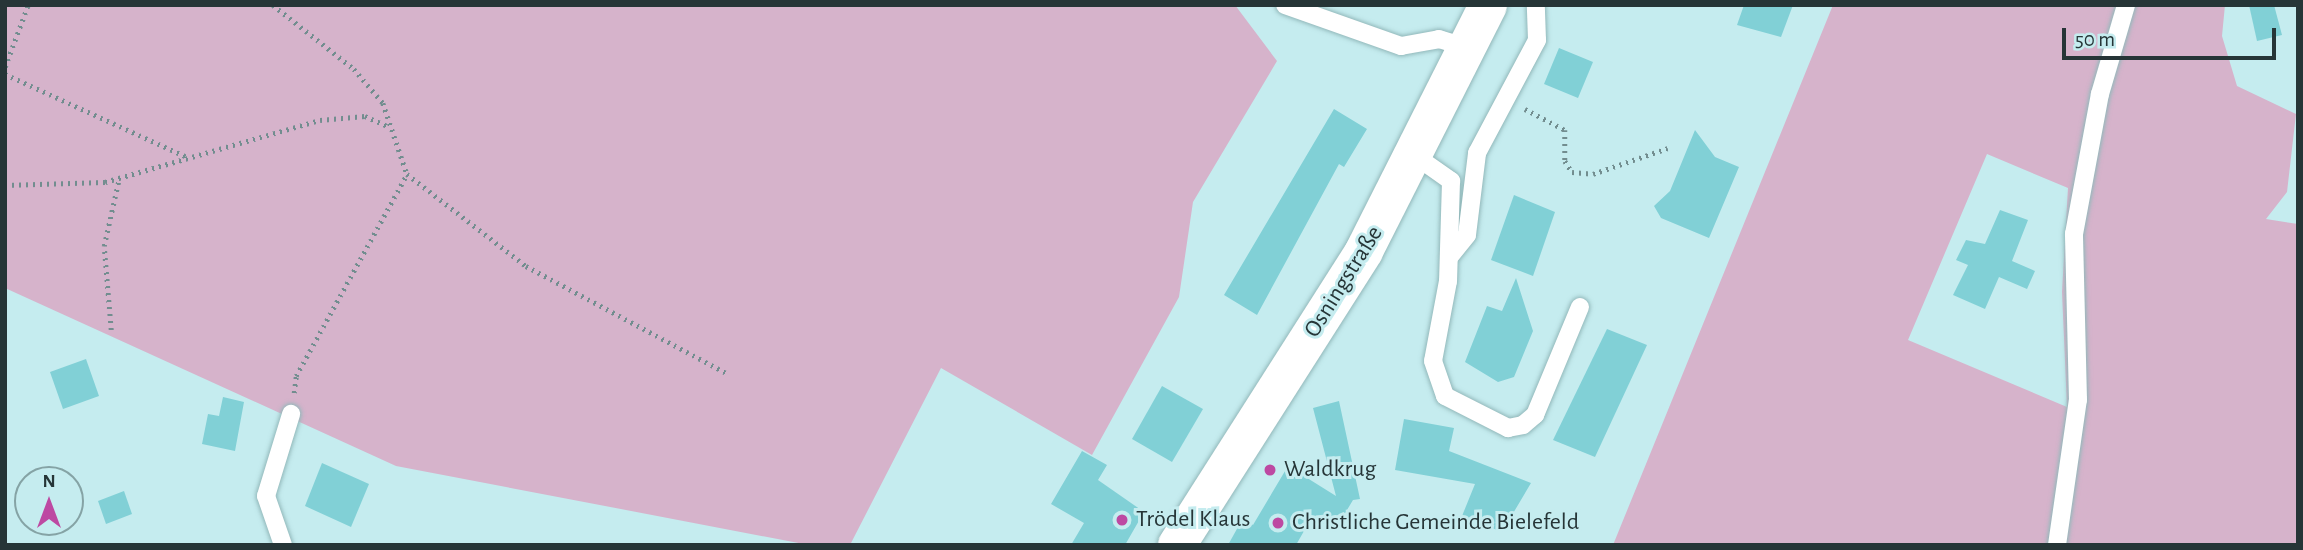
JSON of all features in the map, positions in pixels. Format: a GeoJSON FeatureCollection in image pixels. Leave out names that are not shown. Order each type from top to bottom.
{"type":"FeatureCollection","features":[{"type":"Feature","properties":{"kind":"main road","name":"Osningstraße"},"geometry":{"type":"LineString","coordinates":[[1177,545],[1364,251],[1417,157],[1488,5]]}},
{"type":"Feature","properties":{"kind":"lane"},"geometry":{"type":"LineString","coordinates":[[1285,5],[1401,46],[1439,39],[1469,48]]}},
{"type":"Feature","properties":{"kind":"lane"},"geometry":{"type":"LineString","coordinates":[[1450,256],[1467,235],[1477,153],[1537,40],[1536,5]]}},
{"type":"Feature","properties":{"kind":"lane"},"geometry":{"type":"LineString","coordinates":[[2057,545],[2078,400],[2074,234],[2097,107],[2126,5]]}},
{"type":"Feature","properties":{"kind":"lane"},"geometry":{"type":"LineString","coordinates":[[1417,157],[1451,181],[1450,256],[1433,361],[1437,381],[1457,404],[1508,428],[1535,415],[1580,307]]}},
{"type":"Feature","properties":{"kind":"lane"},"geometry":{"type":"LineString","coordinates":[[283,545],[266,496],[291,414]]}},
{"type":"Feature","properties":{"kind":"path"},"geometry":{"type":"LineString","coordinates":[[5,67],[28,5]]}},
{"type":"Feature","properties":{"kind":"path"},"geometry":{"type":"LineString","coordinates":[[273,5],[354,69],[383,103],[407,174],[526,266],[728,374]]}},
{"type":"Feature","properties":{"kind":"path"},"geometry":{"type":"LineString","coordinates":[[5,74],[189,159]]}},
{"type":"Feature","properties":{"kind":"path"},"geometry":{"type":"LineString","coordinates":[[1506,100],[1562,125],[1572,172],[1593,174],[1668,148]]}},
{"type":"Feature","properties":{"kind":"path"},"geometry":{"type":"LineString","coordinates":[[5,185],[119,179],[320,120],[365,116],[390,127]]}},
{"type":"Feature","properties":{"kind":"path"},"geometry":{"type":"LineString","coordinates":[[291,414],[296,376],[407,174]]}},
{"type":"Feature","properties":{"kind":"path"},"geometry":{"type":"LineString","coordinates":[[111,330],[104,246],[119,179]]}},
{"type":"Feature","properties":{"kind":"shaded area"},"geometry":{"type":"Polygon","coordinates":[[[5,5],[1235,5],[1277,61],[1193,202],[1179,297],[1092,455],[941,368],[850,545],[809,545],[396,466],[5,288],[5,5]]]}},
{"type":"Feature","properties":{"kind":"shaded area"},"geometry":{"type":"Polygon","coordinates":[[[1833,5],[2225,5],[2222,36],[2237,86],[2296,114],[2287,192],[2266,219],[2298,224],[2298,545],[1613,545],[1833,5]],[[1987,154],[1908,340],[2067,407],[2062,292],[2068,188],[1987,154]]]}},
{"type":"Feature","properties":{"kind":"building"},"geometry":{"type":"Polygon","coordinates":[[[1744,5],[1793,5],[1781,37],[1737,25],[1744,5]]]}},
{"type":"Feature","properties":{"kind":"building"},"geometry":{"type":"Polygon","coordinates":[[[2249,5],[2274,5],[2282,35],[2257,41],[2249,5]]]}},
{"type":"Feature","properties":{"kind":"building"},"geometry":{"type":"Polygon","coordinates":[[[1559,48],[1593,62],[1578,98],[1544,84],[1559,48]]]}},
{"type":"Feature","properties":{"kind":"building"},"geometry":{"type":"Polygon","coordinates":[[[1334,109],[1367,129],[1344,167],[1339,164],[1257,315],[1224,295],[1334,109]]]}},
{"type":"Feature","properties":{"kind":"building"},"geometry":{"type":"Polygon","coordinates":[[[1695,130],[1715,157],[1739,167],[1709,238],[1661,218],[1654,206],[1670,191],[1695,130]]]}},
{"type":"Feature","properties":{"kind":"building"},"geometry":{"type":"Polygon","coordinates":[[[1514,195],[1555,212],[1533,276],[1491,260],[1514,195]]]}},
{"type":"Feature","properties":{"kind":"building"},"geometry":{"type":"Polygon","coordinates":[[[2000,210],[2028,220],[2012,261],[2035,271],[2027,289],[1999,277],[1985,309],[1953,295],[1968,265],[1956,260],[1966,240],[1985,244],[2000,210]]]}},
{"type":"Feature","properties":{"kind":"building"},"geometry":{"type":"Polygon","coordinates":[[[1516,278],[1533,331],[1514,377],[1498,382],[1465,362],[1487,306],[1502,311],[1516,278]]]}},
{"type":"Feature","properties":{"kind":"building"},"geometry":{"type":"Polygon","coordinates":[[[1607,329],[1647,345],[1595,457],[1553,440],[1607,329]]]}},
{"type":"Feature","properties":{"kind":"building"},"geometry":{"type":"Polygon","coordinates":[[[86,359],[99,396],[63,409],[50,372],[86,359]]]}},
{"type":"Feature","properties":{"kind":"building"},"geometry":{"type":"Polygon","coordinates":[[[1162,386],[1203,409],[1172,462],[1132,439],[1162,386]]]}},
{"type":"Feature","properties":{"kind":"building"},"geometry":{"type":"Polygon","coordinates":[[[223,397],[244,402],[235,451],[202,444],[208,414],[219,416],[223,397]]]}},
{"type":"Feature","properties":{"kind":"building"},"geometry":{"type":"Polygon","coordinates":[[[1339,401],[1360,499],[1353,500],[1335,530],[1312,517],[1296,545],[1228,545],[1243,518],[1253,525],[1288,466],[1336,496],[1313,408],[1339,401]]]}},
{"type":"Feature","properties":{"kind":"building"},"geometry":{"type":"Polygon","coordinates":[[[1404,419],[1454,428],[1449,451],[1531,483],[1502,532],[1462,516],[1475,484],[1395,470],[1404,419]]]}},
{"type":"Feature","properties":{"kind":"building"},"geometry":{"type":"Polygon","coordinates":[[[1082,451],[1107,465],[1098,480],[1144,512],[1125,545],[1071,545],[1084,523],[1051,504],[1082,451]]]}},
{"type":"Feature","properties":{"kind":"building"},"geometry":{"type":"Polygon","coordinates":[[[322,463],[369,484],[351,527],[305,506],[322,463]]]}},
{"type":"Feature","properties":{"kind":"building"},"geometry":{"type":"Polygon","coordinates":[[[124,491],[132,514],[106,524],[98,501],[124,491]]]}},
{"type":"Feature","properties":{"kind":"place","name":"Waldkrug"},"geometry":{"type":"Point","coordinates":[1270,470]}},
{"type":"Feature","properties":{"kind":"place","name":"Trödel Klaus"},"geometry":{"type":"Point","coordinates":[1122,520]}},
{"type":"Feature","properties":{"kind":"place","name":"Christliche Gemeinde Bielefeld"},"geometry":{"type":"Point","coordinates":[1278,523]}}]}
